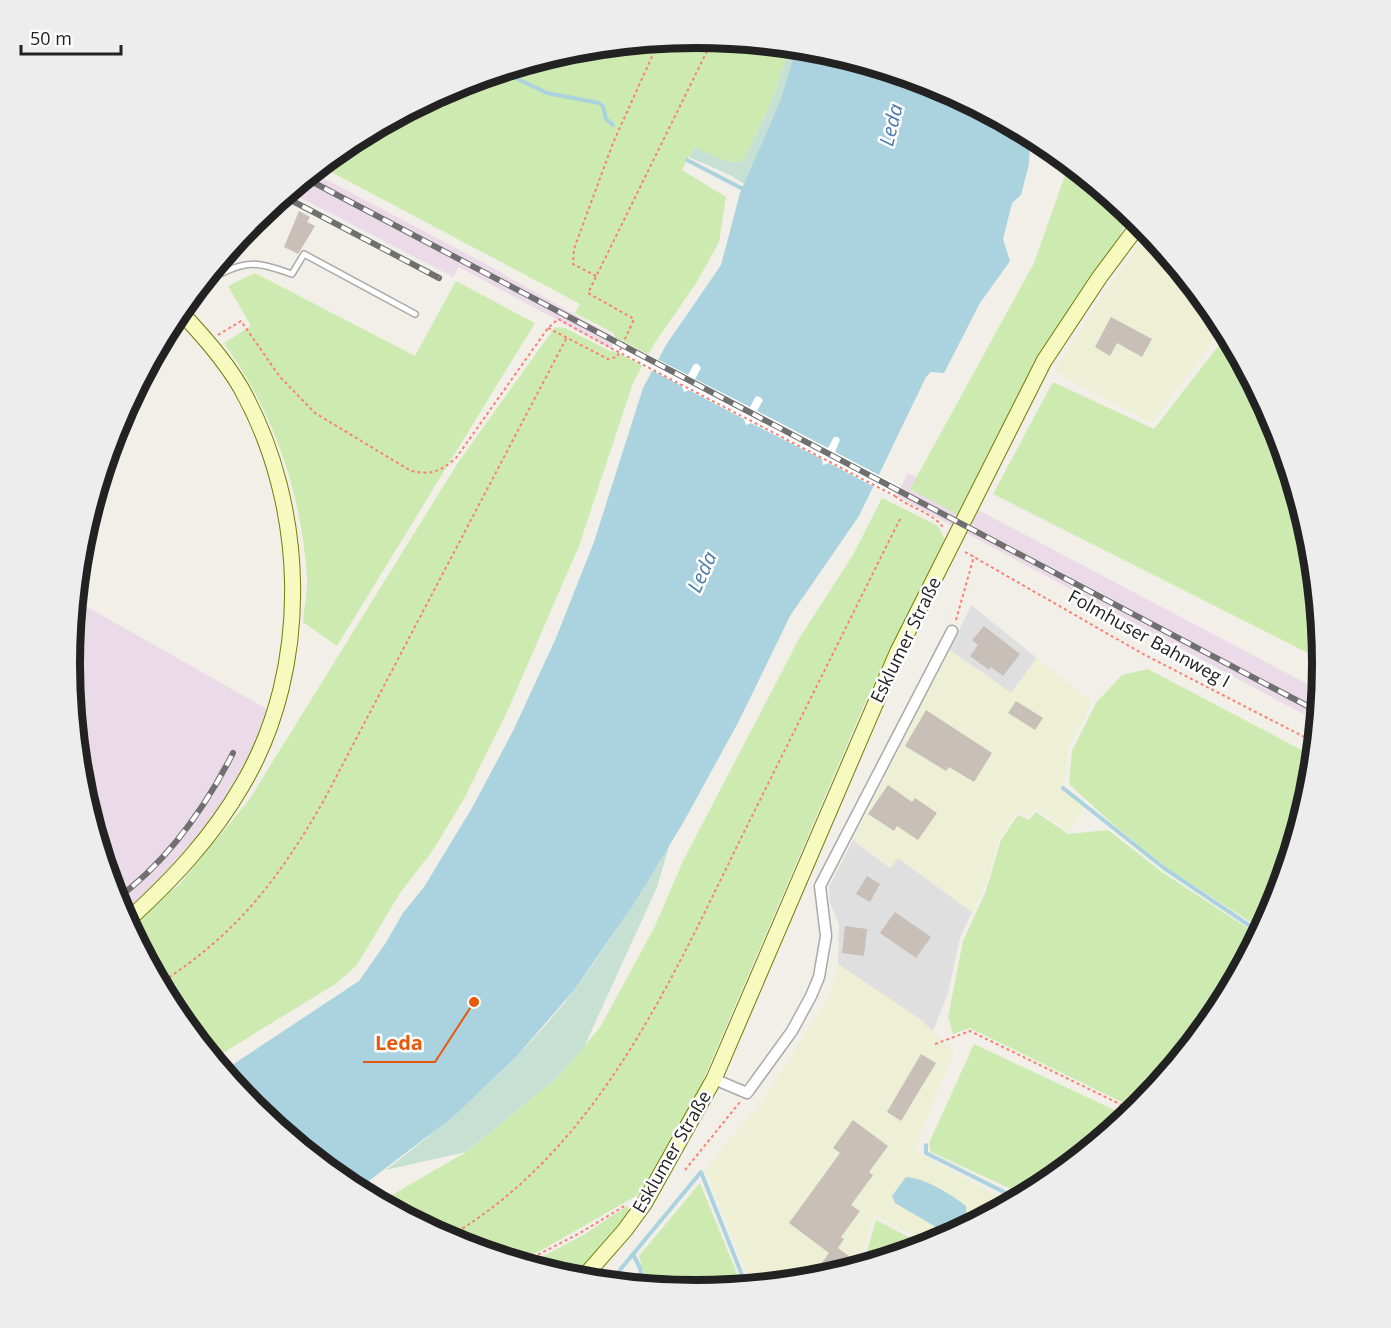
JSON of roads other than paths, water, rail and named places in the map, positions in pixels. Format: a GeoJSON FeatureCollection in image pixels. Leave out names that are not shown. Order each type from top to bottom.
{"type":"FeatureCollection","features":[{"type":"Feature","properties":{"kind":"street","name":"Esklumer Straße"},"geometry":{"type":"LineString","coordinates":[[589,1271],[625,1230],[663,1175],[714,1079],[898,651],[1044,361],[1093,286],[1134,231]]}},
{"type":"Feature","properties":{"kind":"street"},"geometry":{"type":"LineString","coordinates":[[133,915],[172,880],[200,848],[244,783],[274,713],[291,631],[293,572],[279,485],[252,410],[208,341],[186,318]]}},
{"type":"Feature","properties":{"kind":"street","name":"Esklumer Straße"},"geometry":{"type":"LineString","coordinates":[[714,1079],[747,1093],[792,1031],[811,996],[819,977],[826,936],[820,886],[952,631]]}},
{"type":"Feature","properties":{"kind":"lane"},"geometry":{"type":"LineString","coordinates":[[219,275],[237,265],[252,262],[292,274],[304,254],[415,314]]}},
{"type":"Feature","properties":{"kind":"water"},"geometry":{"type":"Polygon","coordinates":[[[794,56],[816,60],[855,69],[931,95],[968,112],[1030,147],[1029,164],[1021,195],[1012,203],[1003,239],[1010,261],[980,303],[944,373],[931,372],[926,377],[859,516],[790,616],[739,721],[683,823],[635,902],[575,989],[517,1056],[454,1116],[365,1184],[321,1153],[289,1127],[229,1067],[359,981],[403,913],[424,887],[472,808],[513,731],[556,638],[594,542],[643,388],[666,345],[721,265],[740,193],[780,102],[794,56]]]}},
{"type":"Feature","properties":{"kind":"water"},"geometry":{"type":"Polygon","coordinates":[[[906,1177],[914,1178],[938,1187],[966,1206],[966,1216],[940,1229],[895,1203],[892,1196],[906,1177]]]}},
{"type":"Feature","properties":{"kind":"waterway"},"geometry":{"type":"LineString","coordinates":[[512,76],[547,93],[599,103],[603,106],[606,119],[613,125]]}},
{"type":"Feature","properties":{"kind":"waterway"},"geometry":{"type":"LineString","coordinates":[[687,160],[745,190]]}},
{"type":"Feature","properties":{"kind":"waterway"},"geometry":{"type":"LineString","coordinates":[[1063,788],[1164,868],[1252,927]]}},
{"type":"Feature","properties":{"kind":"waterway"},"geometry":{"type":"LineString","coordinates":[[926,1145],[926,1153],[1008,1194]]}},
{"type":"Feature","properties":{"kind":"waterway"},"geometry":{"type":"LineString","coordinates":[[616,1275],[701,1172],[743,1278]]}},
{"type":"Feature","properties":{"kind":"waterway"},"geometry":{"type":"LineString","coordinates":[[634,1256],[642,1278]]}},
{"type":"Feature","properties":{"kind":"railway"},"geometry":{"type":"LineString","coordinates":[[312,182],[1310,707]]}},
{"type":"Feature","properties":{"kind":"railway"},"geometry":{"type":"LineString","coordinates":[[290,200],[439,278]]}},
{"type":"Feature","properties":{"kind":"railway"},"geometry":{"type":"LineString","coordinates":[[124,893],[151,869],[183,833],[210,794],[233,753]]}},
{"type":"Feature","properties":{"kind":"place","name":"Leda"},"geometry":{"type":"Point","coordinates":[474,1002]}}]}
